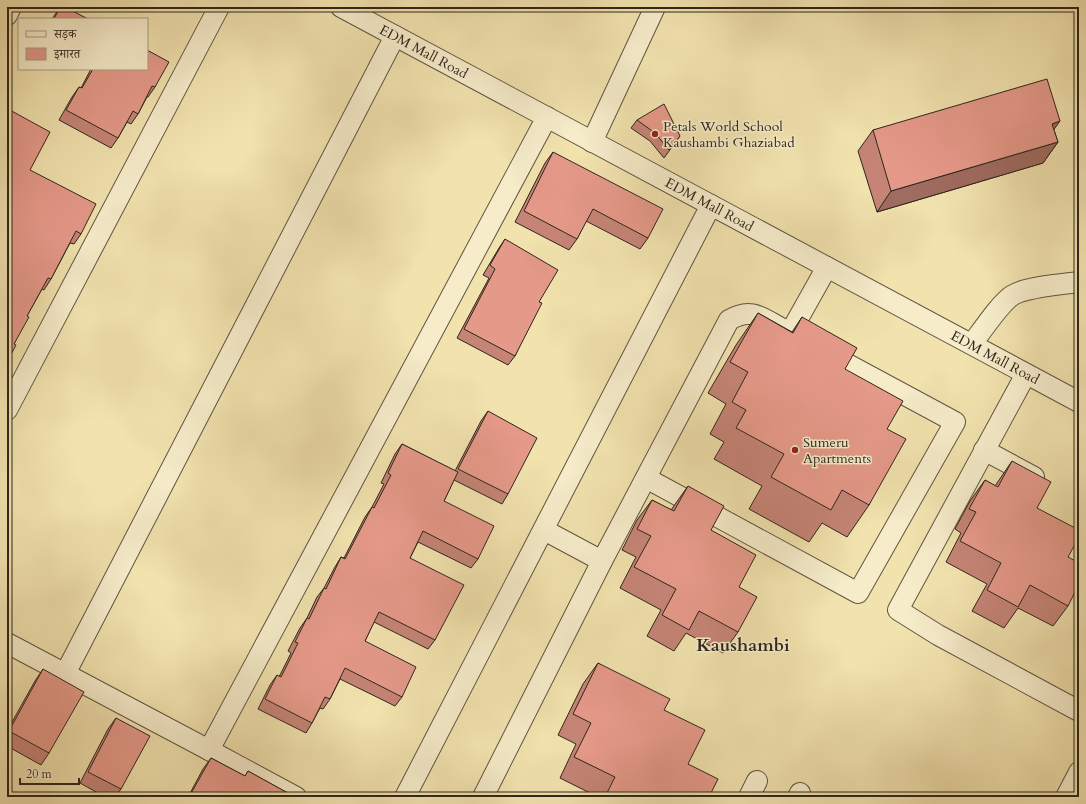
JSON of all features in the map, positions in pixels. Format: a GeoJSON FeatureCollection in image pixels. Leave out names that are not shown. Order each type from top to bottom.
{"type":"FeatureCollection","features":[{"type":"Feature","properties":{"kind":"street"},"geometry":{"type":"LineString","coordinates":[[7,15],[11,7]]}},
{"type":"Feature","properties":{"kind":"street"},"geometry":{"type":"LineString","coordinates":[[7,410],[219,7]]}},
{"type":"Feature","properties":{"kind":"street","name":"EDM Mall Road"},"geometry":{"type":"LineString","coordinates":[[340,7],[1079,402]]}},
{"type":"Feature","properties":{"kind":"street"},"geometry":{"type":"LineString","coordinates":[[592,142],[655,7]]}},
{"type":"Feature","properties":{"kind":"street"},"geometry":{"type":"LineString","coordinates":[[65,674],[395,36]]}},
{"type":"Feature","properties":{"kind":"street"},"geometry":{"type":"LineString","coordinates":[[209,750],[547,118]]}},
{"type":"Feature","properties":{"kind":"street"},"geometry":{"type":"LineString","coordinates":[[405,797],[711,205]]}},
{"type":"Feature","properties":{"kind":"street"},"geometry":{"type":"LineString","coordinates":[[802,339],[827,267]]}},
{"type":"Feature","properties":{"kind":"street"},"geometry":{"type":"LineString","coordinates":[[972,344],[1005,302],[1013,295],[1024,290],[1079,282]]}},
{"type":"Feature","properties":{"kind":"street"},"geometry":{"type":"LineString","coordinates":[[483,797],[602,561],[729,320],[737,314],[755,314],[954,422],[858,593],[646,478]]}},
{"type":"Feature","properties":{"kind":"street"},"geometry":{"type":"LineString","coordinates":[[1026,374],[898,610],[938,635],[1079,711]]}},
{"type":"Feature","properties":{"kind":"street"},"geometry":{"type":"LineString","coordinates":[[984,450],[1045,483]]}},
{"type":"Feature","properties":{"kind":"street"},"geometry":{"type":"LineString","coordinates":[[544,530],[602,561]]}},
{"type":"Feature","properties":{"kind":"street"},"geometry":{"type":"LineString","coordinates":[[7,643],[296,797]]}},
{"type":"Feature","properties":{"kind":"street"},"geometry":{"type":"LineString","coordinates":[[1066,797],[1079,772]]}},
{"type":"Feature","properties":{"kind":"building"},"geometry":{"type":"Polygon","coordinates":[[[60,7],[65,7],[86,18],[54,18],[60,7]]]}},
{"type":"Feature","properties":{"kind":"building"},"geometry":{"type":"Polygon","coordinates":[[[148,51],[169,62],[155,87],[152,86],[138,114],[133,111],[118,138],[66,110],[79,87],[82,88],[92,70],[148,70],[148,51]]]}},
{"type":"Feature","properties":{"kind":"building"},"geometry":{"type":"Polygon","coordinates":[[[1047,79],[1060,121],[1052,124],[1058,142],[891,191],[873,130],[1047,79]]]}},
{"type":"Feature","properties":{"kind":"building"},"geometry":{"type":"Polygon","coordinates":[[[664,104],[680,136],[669,150],[655,133],[637,120],[664,104]]]}},
{"type":"Feature","properties":{"kind":"building"},"geometry":{"type":"Polygon","coordinates":[[[8,109],[50,132],[30,170],[96,204],[81,234],[76,231],[51,279],[48,278],[27,316],[29,317],[14,344],[16,345],[7,362],[7,111],[8,109]]]}},
{"type":"Feature","properties":{"kind":"building"},"geometry":{"type":"Polygon","coordinates":[[[553,152],[663,209],[648,238],[593,209],[577,239],[524,211],[553,152]]]}},
{"type":"Feature","properties":{"kind":"building"},"geometry":{"type":"Polygon","coordinates":[[[505,239],[558,270],[539,302],[542,303],[515,356],[464,329],[495,269],[490,265],[505,239]]]}},
{"type":"Feature","properties":{"kind":"building","name":"Sumeru Apartments"},"geometry":{"type":"Polygon","coordinates":[[[758,313],[793,333],[802,317],[857,348],[845,369],[903,401],[887,429],[906,439],[869,505],[842,490],[831,510],[771,477],[784,454],[736,428],[746,410],[732,402],[748,372],[730,362],[758,313]]]}},
{"type":"Feature","properties":{"kind":"building"},"geometry":{"type":"Polygon","coordinates":[[[488,411],[537,438],[508,494],[458,469],[488,411]]]}},
{"type":"Feature","properties":{"kind":"building"},"geometry":{"type":"Polygon","coordinates":[[[402,444],[458,472],[444,501],[494,526],[478,559],[423,531],[410,558],[464,585],[435,640],[379,612],[365,641],[416,667],[402,697],[345,668],[330,699],[325,697],[312,723],[265,699],[277,675],[281,677],[298,643],[295,642],[307,618],[309,619],[324,588],[326,589],[341,557],[345,559],[372,507],[374,508],[391,475],[388,473],[402,444]]]}},
{"type":"Feature","properties":{"kind":"building"},"geometry":{"type":"Polygon","coordinates":[[[1012,461],[1051,482],[1037,508],[1079,530],[1079,537],[1068,557],[1079,563],[1075,572],[1079,575],[1079,584],[1068,606],[1030,585],[1018,607],[987,590],[1001,563],[960,541],[976,512],[969,509],[985,480],[998,487],[1012,461]]]}},
{"type":"Feature","properties":{"kind":"building"},"geometry":{"type":"Polygon","coordinates":[[[688,486],[724,506],[711,530],[756,555],[739,587],[757,597],[738,632],[699,611],[689,630],[662,615],[676,589],[634,567],[651,536],[637,529],[652,500],[674,511],[688,486]]]}},
{"type":"Feature","properties":{"kind":"building"},"geometry":{"type":"Polygon","coordinates":[[[598,663],[670,699],[664,710],[705,730],[688,764],[718,779],[709,797],[701,797],[697,795],[697,797],[605,797],[615,777],[574,757],[591,723],[573,714],[598,663]]]}},
{"type":"Feature","properties":{"kind":"building"},"geometry":{"type":"Polygon","coordinates":[[[43,669],[84,692],[49,753],[9,731],[43,669]]]}},
{"type":"Feature","properties":{"kind":"building"},"geometry":{"type":"Polygon","coordinates":[[[116,718],[150,736],[121,789],[88,772],[116,718]]]}},
{"type":"Feature","properties":{"kind":"building"},"geometry":{"type":"Polygon","coordinates":[[[211,758],[245,776],[248,771],[295,797],[189,797],[211,758]]]}},
{"type":"Feature","properties":{"kind":"place","name":"Petals World School Kaushambi Ghaziabad"},"geometry":{"type":"Point","coordinates":[655,134]}},
{"type":"Feature","properties":{"kind":"place","name":"Sumeru Apartments"},"geometry":{"type":"Point","coordinates":[795,450]}},
{"type":"Feature","properties":{"kind":"district","name":"Kaushambi"},"geometry":{"type":"Point","coordinates":[743,645]}}]}
